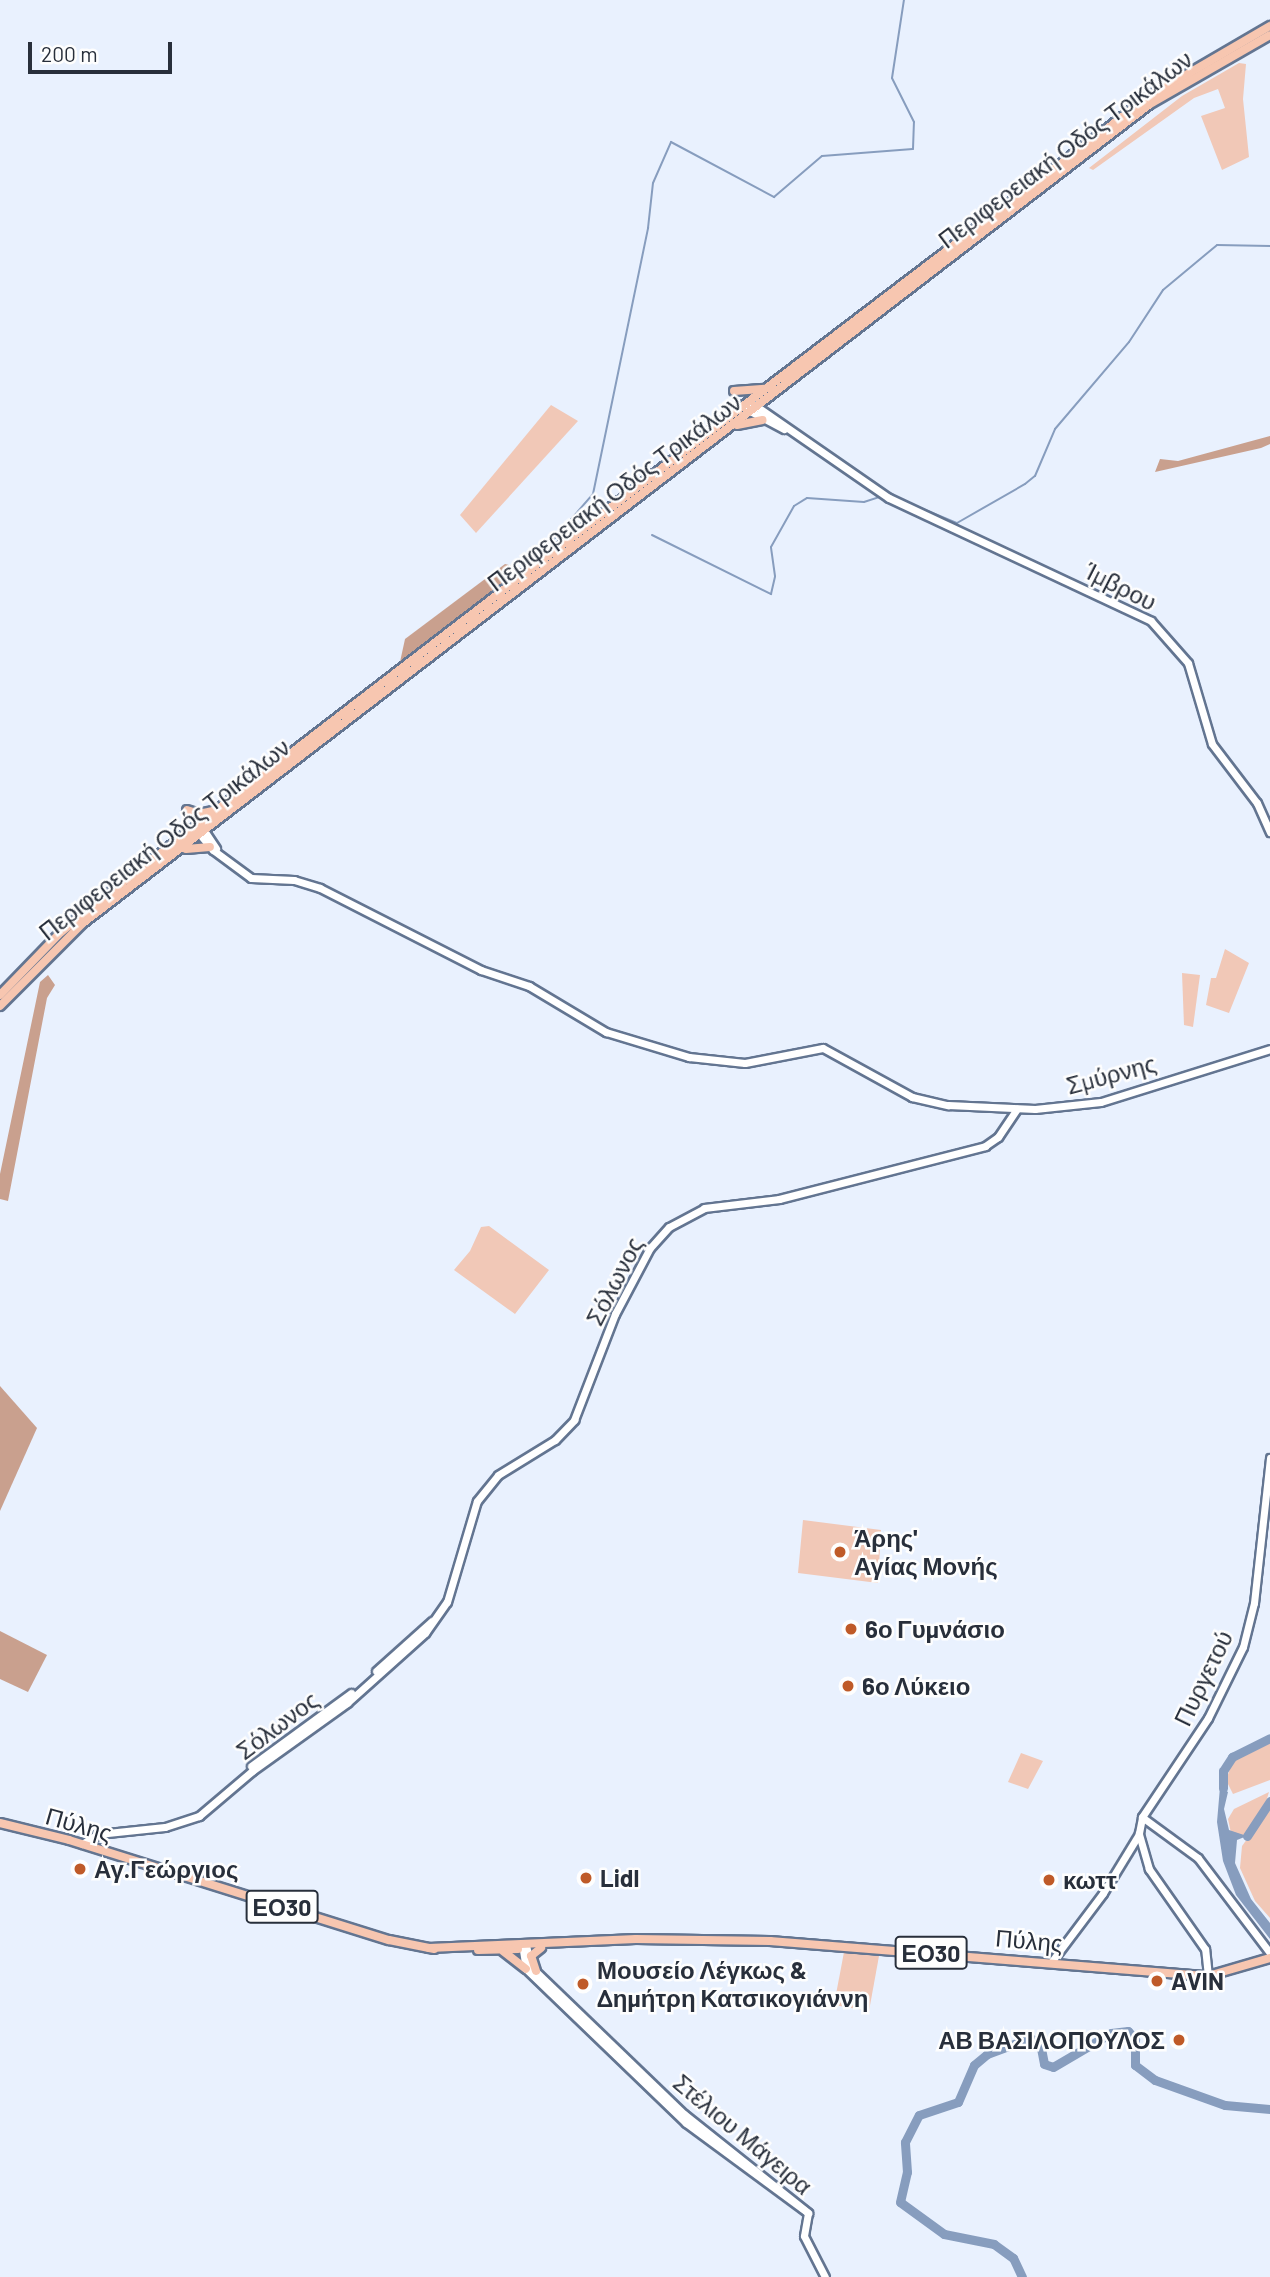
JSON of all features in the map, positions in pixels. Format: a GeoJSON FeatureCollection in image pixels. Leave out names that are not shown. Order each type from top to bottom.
{"type":"FeatureCollection","features":[{"type":"Feature","properties":{"kind":"main road","name":"Περιφερειακή Οδός Τρικάλων"},"geometry":{"type":"LineString","coordinates":[[0,995],[61,932],[731,427],[1150,104],[1251,44],[1269,30]]}},
{"type":"Feature","properties":{"kind":"main road","name":"Περιφερειακή Οδός Τρικάλων"},"geometry":{"type":"LineString","coordinates":[[0,1006],[65,937],[176,853],[224,805],[1150,96],[1269,30]]}},
{"type":"Feature","properties":{"kind":"main road"},"geometry":{"type":"LineString","coordinates":[[734,391],[768,388]]}},
{"type":"Feature","properties":{"kind":"main road"},"geometry":{"type":"LineString","coordinates":[[731,427],[763,420]]}},
{"type":"Feature","properties":{"kind":"main road"},"geometry":{"type":"LineString","coordinates":[[187,810],[203,814],[224,805]]}},
{"type":"Feature","properties":{"kind":"main road"},"geometry":{"type":"LineString","coordinates":[[176,853],[195,846],[214,849]]}},
{"type":"Feature","properties":{"kind":"main road","name":"Πύλης"},"geometry":{"type":"LineString","coordinates":[[0,1823],[82,1844],[364,1933],[429,1948],[500,1950],[524,1946],[541,1948],[655,1941]]}},
{"type":"Feature","properties":{"kind":"main road","name":"Πύλης"},"geometry":{"type":"LineString","coordinates":[[429,1948],[655,1941],[788,1942],[1052,1961],[1208,1976],[1270,1956]]}},
{"type":"Feature","properties":{"kind":"main road"},"geometry":{"type":"LineString","coordinates":[[536,1971],[531,1954],[541,1948]]}},
{"type":"Feature","properties":{"kind":"main road"},"geometry":{"type":"LineString","coordinates":[[500,1950],[526,1969]]}},
{"type":"Feature","properties":{"kind":"street"},"geometry":{"type":"LineString","coordinates":[[746,404],[785,429]]}},
{"type":"Feature","properties":{"kind":"street"},"geometry":{"type":"LineString","coordinates":[[754,409],[763,420],[785,429]]}},
{"type":"Feature","properties":{"kind":"street","name":"Ίμβρου"},"geometry":{"type":"LineString","coordinates":[[785,429],[889,498],[1151,621],[1188,663],[1209,737],[1257,803],[1270,832]]}},
{"type":"Feature","properties":{"kind":"street","name":"Σμύρνης"},"geometry":{"type":"LineString","coordinates":[[199,830],[214,849],[257,880],[298,881],[345,899],[481,970],[529,986],[619,1036],[682,1056],[735,1063],[827,1049],[898,1092],[957,1105],[1017,1109],[1093,1104],[1270,1049]]}},
{"type":"Feature","properties":{"kind":"street","name":"Σόλωνος"},"geometry":{"type":"LineString","coordinates":[[82,1844],[98,1834],[189,1821],[239,1781],[262,1756],[350,1694],[435,1618],[447,1602],[477,1501],[498,1475],[549,1444],[574,1420],[615,1314],[664,1231],[704,1208],[787,1197],[979,1147],[998,1137],[1017,1109]]}},
{"type":"Feature","properties":{"kind":"street","name":"Πυργετού"},"geometry":{"type":"LineString","coordinates":[[1142,1817],[1191,1747],[1229,1679],[1247,1637],[1270,1458]]}},
{"type":"Feature","properties":{"kind":"street"},"geometry":{"type":"LineString","coordinates":[[1052,1961],[1103,1892],[1139,1833],[1142,1817],[1202,1862],[1270,1956]]}},
{"type":"Feature","properties":{"kind":"street"},"geometry":{"type":"LineString","coordinates":[[1139,1833],[1149,1869],[1203,1946],[1208,1976]]}},
{"type":"Feature","properties":{"kind":"street"},"geometry":{"type":"LineString","coordinates":[[524,1946],[526,1969]]}},
{"type":"Feature","properties":{"kind":"street"},"geometry":{"type":"LineString","coordinates":[[524,1946],[528,1962],[536,1971]]}},
{"type":"Feature","properties":{"kind":"street","name":"Στέλιου Μάγειρα"},"geometry":{"type":"LineString","coordinates":[[526,1969],[686,2123],[807,2213]]}},
{"type":"Feature","properties":{"kind":"street","name":"Στέλιου Μάγειρα"},"geometry":{"type":"LineString","coordinates":[[536,1971],[684,2114],[807,2213]]}},
{"type":"Feature","properties":{"kind":"street"},"geometry":{"type":"LineString","coordinates":[[807,2213],[804,2236],[825,2277]]}},
{"type":"Feature","properties":{"kind":"shaded area"},"geometry":{"type":"Polygon","coordinates":[[[1239,63],[1246,64],[1243,99],[1249,157],[1222,170],[1201,116],[1225,108],[1218,89],[1194,98],[1093,170],[1089,168],[1182,96],[1239,63]]]}},
{"type":"Feature","properties":{"kind":"shaded area"},"geometry":{"type":"Polygon","coordinates":[[[551,405],[578,421],[476,533],[460,515],[551,405]]]}},
{"type":"Feature","properties":{"kind":"shaded area"},"geometry":{"type":"Polygon","coordinates":[[[1270,436],[1270,444],[1261,448],[1155,472],[1160,459],[1178,461],[1270,436]]]}},
{"type":"Feature","properties":{"kind":"shaded area"},"geometry":{"type":"Polygon","coordinates":[[[505,564],[524,569],[400,662],[405,639],[505,564]]]}},
{"type":"Feature","properties":{"kind":"shaded area"},"geometry":{"type":"Polygon","coordinates":[[[1225,949],[1249,963],[1229,1013],[1206,1005],[1211,978],[1216,978],[1225,949]]]}},
{"type":"Feature","properties":{"kind":"shaded area"},"geometry":{"type":"Polygon","coordinates":[[[1182,973],[1200,975],[1193,1027],[1184,1025],[1182,973]]]}},
{"type":"Feature","properties":{"kind":"shaded area"},"geometry":{"type":"Polygon","coordinates":[[[48,975],[55,985],[47,998],[8,1201],[0,1199],[0,1174],[40,982],[48,975]]]}},
{"type":"Feature","properties":{"kind":"shaded area"},"geometry":{"type":"Polygon","coordinates":[[[489,1226],[549,1270],[515,1314],[454,1270],[470,1251],[481,1227],[489,1226]]]}},
{"type":"Feature","properties":{"kind":"shaded area"},"geometry":{"type":"Polygon","coordinates":[[[0,1386],[37,1428],[0,1511],[0,1386]]]}},
{"type":"Feature","properties":{"kind":"shaded area","name":"Άρης' Αγίας Μονής"},"geometry":{"type":"Polygon","coordinates":[[[803,1520],[881,1530],[878,1583],[798,1573],[803,1520]]]}},
{"type":"Feature","properties":{"kind":"shaded area"},"geometry":{"type":"Polygon","coordinates":[[[0,1631],[47,1655],[28,1692],[0,1679],[0,1631]]]}},
{"type":"Feature","properties":{"kind":"shaded area"},"geometry":{"type":"Polygon","coordinates":[[[1270,1742],[1270,1780],[1233,1794],[1226,1780],[1233,1760],[1270,1742]]]}},
{"type":"Feature","properties":{"kind":"shaded area"},"geometry":{"type":"Polygon","coordinates":[[[1021,1753],[1043,1761],[1028,1789],[1008,1782],[1021,1753]]]}},
{"type":"Feature","properties":{"kind":"shaded area"},"geometry":{"type":"Polygon","coordinates":[[[1269,1792],[1263,1812],[1246,1836],[1231,1833],[1228,1819],[1234,1809],[1269,1792]]]}},
{"type":"Feature","properties":{"kind":"shaded area"},"geometry":{"type":"Polygon","coordinates":[[[1270,1808],[1270,1918],[1255,1901],[1240,1868],[1242,1846],[1270,1808]]]}},
{"type":"Feature","properties":{"kind":"shaded area"},"geometry":{"type":"Polygon","coordinates":[[[844,1952],[879,1956],[869,2011],[834,2005],[844,1952]]]}},
{"type":"Feature","properties":{"kind":"water"},"geometry":{"type":"Polygon","coordinates":[[[1220,1787],[1228,1792],[1224,1809],[1229,1830],[1247,1836],[1237,1840],[1235,1863],[1251,1899],[1270,1923],[1270,1939],[1236,1895],[1223,1861],[1217,1822],[1220,1787]]]}},
{"type":"Feature","properties":{"kind":"waterway"},"geometry":{"type":"LineString","coordinates":[[527,558],[553,540],[593,494],[648,228],[653,183],[671,142],[774,197],[822,156],[913,149],[914,122],[892,78],[904,0]]}},
{"type":"Feature","properties":{"kind":"waterway"},"geometry":{"type":"LineString","coordinates":[[887,494],[957,523],[1025,484],[1035,476],[1055,429],[1129,342],[1163,290],[1217,245],[1270,246]]}},
{"type":"Feature","properties":{"kind":"waterway"},"geometry":{"type":"LineString","coordinates":[[652,535],[771,594],[775,576],[771,547],[794,506],[807,498],[864,502],[882,496]]}},
{"type":"Feature","properties":{"kind":"waterway"},"geometry":{"type":"LineString","coordinates":[[1223,1788],[1223,1771],[1232,1757],[1270,1738]]}},
{"type":"Feature","properties":{"kind":"waterway"},"geometry":{"type":"LineString","coordinates":[[1247,1836],[1270,1801]]}},
{"type":"Feature","properties":{"kind":"waterway"},"geometry":{"type":"LineString","coordinates":[[1022,2277],[1013,2258],[994,2244],[944,2234],[900,2202],[907,2172],[905,2142],[919,2115],[958,2102],[974,2065],[987,2054],[1030,2038],[1040,2043],[1044,2064],[1053,2067],[1111,2033],[1128,2031],[1135,2039],[1135,2065],[1155,2080],[1225,2105],[1270,2109]]}},
{"type":"Feature","properties":{"kind":"place","name":"Άρης' Αγίας Μονής"},"geometry":{"type":"Point","coordinates":[840,1552]}},
{"type":"Feature","properties":{"kind":"place","name":"6ο Γυμνάσιο"},"geometry":{"type":"Point","coordinates":[851,1629]}},
{"type":"Feature","properties":{"kind":"place","name":"6ο Λύκειο"},"geometry":{"type":"Point","coordinates":[848,1686]}},
{"type":"Feature","properties":{"kind":"place","name":"Αγ.Γεώργιος"},"geometry":{"type":"Point","coordinates":[80,1869]}},
{"type":"Feature","properties":{"kind":"place","name":"Lidl"},"geometry":{"type":"Point","coordinates":[586,1878]}},
{"type":"Feature","properties":{"kind":"place","name":"κωττ"},"geometry":{"type":"Point","coordinates":[1049,1880]}},
{"type":"Feature","properties":{"kind":"place","name":"AVIN"},"geometry":{"type":"Point","coordinates":[1157,1981]}},
{"type":"Feature","properties":{"kind":"place","name":"Μουσείο Λέγκως & Δημήτρη Κατσικογιάννη"},"geometry":{"type":"Point","coordinates":[583,1984]}},
{"type":"Feature","properties":{"kind":"place","name":"ΑΒ ΒΑΣΙΛΟΠΟΥΛΟΣ"},"geometry":{"type":"Point","coordinates":[1179,2040]}}]}
